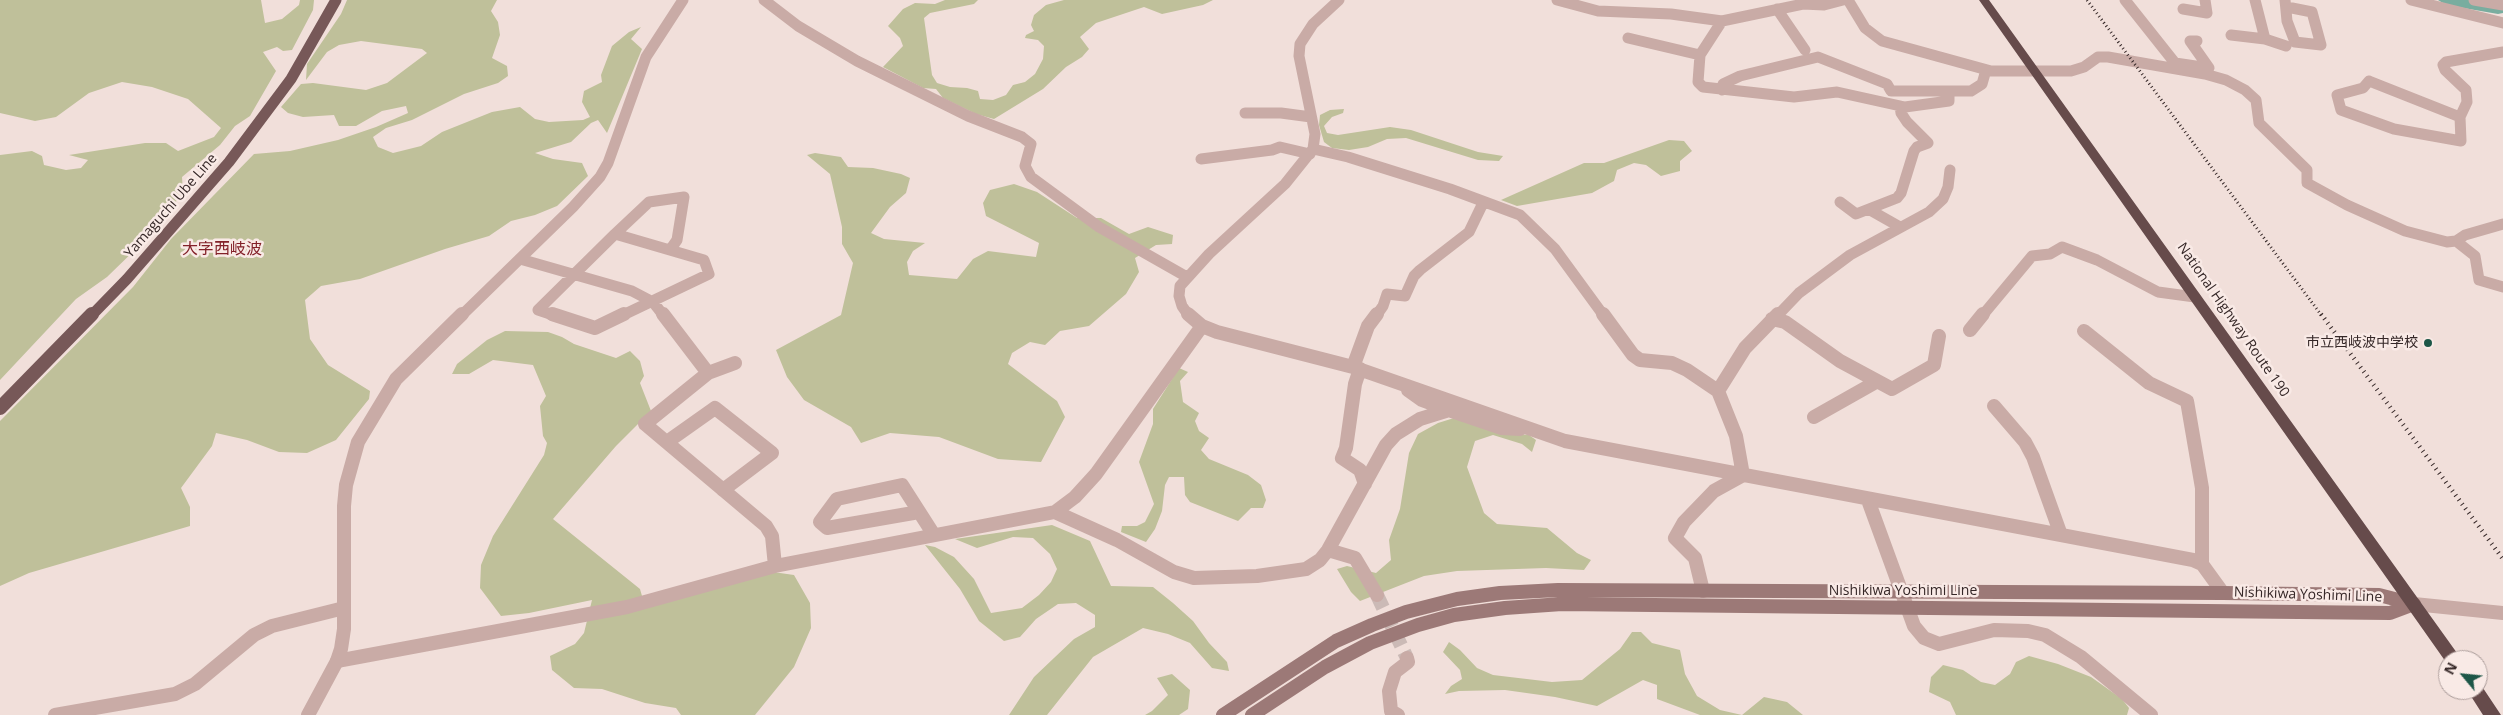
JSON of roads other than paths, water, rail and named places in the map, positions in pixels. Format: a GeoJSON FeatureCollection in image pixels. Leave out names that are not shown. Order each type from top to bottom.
{"type":"FeatureCollection","features":[{"type":"Feature","properties":{"kind":"highway","name":"National Highway Route 190"},"geometry":{"type":"LineString","coordinates":[[1984,0],[2447,650]]}},
{"type":"Feature","properties":{"kind":"highway"},"geometry":{"type":"LineString","coordinates":[[2482,700],[2493,715]]}},
{"type":"Feature","properties":{"kind":"main road","name":"Yamaguchi Ube Line"},"geometry":{"type":"LineString","coordinates":[[0,408],[126,279],[230,162],[291,80],[336,0]]}},
{"type":"Feature","properties":{"kind":"main road","name":"Nishikiwa Yoshimi Line"},"geometry":{"type":"LineString","coordinates":[[1223,715],[1295,666],[1336,641],[1406,612],[1448,601],[1500,593],[1558,590],[1901,590],[2224,593],[2378,595],[2414,604]]}},
{"type":"Feature","properties":{"kind":"main road","name":"Nishikiwa Yoshimi Line"},"geometry":{"type":"LineString","coordinates":[[1252,715],[1324,667],[1370,643],[1418,625],[1454,615],[1562,604],[2390,613],[2414,604]]}},
{"type":"Feature","properties":{"kind":"street"},"geometry":{"type":"LineString","coordinates":[[308,715],[337,661],[344,629],[346,484],[358,442],[370,419],[396,379],[585,195],[604,170],[646,57],[683,0]]}},
{"type":"Feature","properties":{"kind":"street"},"geometry":{"type":"LineString","coordinates":[[764,0],[798,26],[857,61],[968,116],[1022,137],[1031,144],[1025,166],[1031,177],[1099,227],[1168,268],[1187,277]]}},
{"type":"Feature","properties":{"kind":"street"},"geometry":{"type":"LineString","coordinates":[[1339,0],[1308,29],[1300,44],[1300,56],[1315,134],[1312,152],[1285,184],[1187,277],[1180,286],[1179,296],[1182,306],[1189,316],[1202,326],[1217,332],[1356,368],[1565,441],[1868,500],[2182,557],[2202,564],[2224,593]]}},
{"type":"Feature","properties":{"kind":"street"},"geometry":{"type":"LineString","coordinates":[[1557,0],[1598,11],[1631,12],[1722,21],[1803,4],[1824,5],[1843,0]]}},
{"type":"Feature","properties":{"kind":"street"},"geometry":{"type":"LineString","coordinates":[[1629,0],[1631,12]]}},
{"type":"Feature","properties":{"kind":"street"},"geometry":{"type":"LineString","coordinates":[[1848,0],[1864,28],[1882,41],[1986,70],[2036,72],[2078,69],[2098,57],[2108,57],[2199,73],[2226,80],[2245,90],[2256,100],[2256,118],[2259,123],[2307,170],[2307,183],[2311,186],[2405,231],[2447,242],[2456,241],[2465,236],[2503,224]]}},
{"type":"Feature","properties":{"kind":"street"},"geometry":{"type":"LineString","coordinates":[[2125,0],[2175,63],[2209,68],[2190,41],[2198,41]]}},
{"type":"Feature","properties":{"kind":"street"},"geometry":{"type":"LineString","coordinates":[[2183,9],[2207,13],[2205,0]]}},
{"type":"Feature","properties":{"kind":"street"},"geometry":{"type":"LineString","coordinates":[[2255,0],[2265,39]]}},
{"type":"Feature","properties":{"kind":"street"},"geometry":{"type":"LineString","coordinates":[[2411,0],[2503,23]]}},
{"type":"Feature","properties":{"kind":"street"},"geometry":{"type":"LineString","coordinates":[[2474,0],[2503,4]]}},
{"type":"Feature","properties":{"kind":"street"},"geometry":{"type":"LineString","coordinates":[[1777,9],[1805,50]]}},
{"type":"Feature","properties":{"kind":"street"},"geometry":{"type":"LineString","coordinates":[[1722,21],[1700,56],[1698,82],[1703,87],[1794,97],[1836,92],[1876,99],[1900,106],[1949,101],[1949,91]]}},
{"type":"Feature","properties":{"kind":"street"},"geometry":{"type":"LineString","coordinates":[[2231,36],[2265,39],[2286,46]]}},
{"type":"Feature","properties":{"kind":"street"},"geometry":{"type":"LineString","coordinates":[[1628,38],[1700,56]]}},
{"type":"Feature","properties":{"kind":"street"},"geometry":{"type":"LineString","coordinates":[[2460,117],[2369,81],[2363,88],[2337,95],[2341,110],[2345,113],[2394,129],[2461,141],[2460,117],[2467,102],[2466,90],[2445,70],[2443,64],[2503,52]]}},
{"type":"Feature","properties":{"kind":"street"},"geometry":{"type":"LineString","coordinates":[[1722,90],[1723,84],[1740,76],[1766,68],[1796,64],[1818,57],[1887,84],[1891,91],[1961,92],[1978,88],[1982,84],[1986,70]]}},
{"type":"Feature","properties":{"kind":"street"},"geometry":{"type":"LineString","coordinates":[[1840,202],[1856,214],[1897,198],[1901,193],[1914,151],[1917,147],[1928,143],[1907,122],[1901,114],[1900,106]]}},
{"type":"Feature","properties":{"kind":"street"},"geometry":{"type":"LineString","coordinates":[[1245,113],[1281,113],[1311,117]]}},
{"type":"Feature","properties":{"kind":"street"},"geometry":{"type":"LineString","coordinates":[[1201,159],[1272,150],[1280,147],[1348,157],[1450,189],[1483,203],[1489,202],[1520,215],[1543,236],[1633,355],[1640,360],[1672,363],[1687,370],[1718,391],[1736,436],[1743,475]]}},
{"type":"Feature","properties":{"kind":"street"},"geometry":{"type":"LineString","coordinates":[[1718,391],[1745,348],[1772,319],[1827,271],[1900,227],[1929,212],[1943,199],[1948,187],[1950,170]]}},
{"type":"Feature","properties":{"kind":"street"},"geometry":{"type":"LineString","coordinates":[[615,234],[704,260],[709,274],[595,328],[538,310],[615,234],[649,202],[684,197],[677,240],[670,250]]}},
{"type":"Feature","properties":{"kind":"street"},"geometry":{"type":"LineString","coordinates":[[1365,484],[1360,470],[1342,458],[1346,448],[1356,368],[1368,326],[1383,306],[1387,294],[1404,296],[1414,276],[1420,270],[1469,232],[1483,203]]}},
{"type":"Feature","properties":{"kind":"street"},"geometry":{"type":"LineString","coordinates":[[1870,210],[1900,227]]}},
{"type":"Feature","properties":{"kind":"street"},"geometry":{"type":"LineString","coordinates":[[2456,241],[2475,256],[2479,280],[2503,287]]}},
{"type":"Feature","properties":{"kind":"street"},"geometry":{"type":"LineString","coordinates":[[1970,330],[2032,256],[2050,254],[2062,247],[2098,260],[2158,292],[2195,297]]}},
{"type":"Feature","properties":{"kind":"street"},"geometry":{"type":"LineString","coordinates":[[520,259],[632,291],[653,302],[708,373]]}},
{"type":"Feature","properties":{"kind":"street"},"geometry":{"type":"LineString","coordinates":[[1772,319],[1785,322],[1840,361],[1892,389],[1934,366],[1939,336]]}},
{"type":"Feature","properties":{"kind":"street"},"geometry":{"type":"LineString","coordinates":[[337,661],[627,607],[775,566],[1055,512],[1075,497],[1096,474],[1202,326]]}},
{"type":"Feature","properties":{"kind":"street"},"geometry":{"type":"LineString","coordinates":[[2084,331],[2149,383],[2187,401],[2202,488],[2202,564]]}},
{"type":"Feature","properties":{"kind":"street"},"geometry":{"type":"LineString","coordinates":[[735,363],[708,373],[688,386],[645,424],[766,526],[772,536],[775,566]]}},
{"type":"Feature","properties":{"kind":"street"},"geometry":{"type":"LineString","coordinates":[[1814,417],[1876,382]]}},
{"type":"Feature","properties":{"kind":"street"},"geometry":{"type":"LineString","coordinates":[[1402,383],[1407,390],[1422,400],[1449,410],[1502,428],[1513,430],[1526,428]]}},
{"type":"Feature","properties":{"kind":"street"},"geometry":{"type":"LineString","coordinates":[[1994,406],[2025,442],[2033,457],[2061,535]]}},
{"type":"Feature","properties":{"kind":"street"},"geometry":{"type":"LineString","coordinates":[[667,442],[715,408],[772,453],[723,490]]}},
{"type":"Feature","properties":{"kind":"street"},"geometry":{"type":"LineString","coordinates":[[1055,512],[1117,540],[1174,572],[1194,578],[1224,578],[1306,569],[1320,560],[1328,550],[1386,445],[1396,434],[1420,419],[1449,410]]}},
{"type":"Feature","properties":{"kind":"street"},"geometry":{"type":"LineString","coordinates":[[1703,591],[1695,558],[1675,538],[1684,522],[1714,491],[1732,483],[1743,475]]}},
{"type":"Feature","properties":{"kind":"street"},"geometry":{"type":"LineString","coordinates":[[919,512],[827,528],[820,522],[837,499],[902,485],[934,535]]}},
{"type":"Feature","properties":{"kind":"street"},"geometry":{"type":"LineString","coordinates":[[1868,500],[1916,631],[1924,638],[1934,643],[1945,644],[1994,630],[2028,631],[2045,636],[2062,644],[2089,663],[2151,715]]}},
{"type":"Feature","properties":{"kind":"street"},"geometry":{"type":"LineString","coordinates":[[1328,550],[1355,558],[1377,595]]}},
{"type":"Feature","properties":{"kind":"street"},"geometry":{"type":"LineString","coordinates":[[2414,604],[2503,613]]}},
{"type":"Feature","properties":{"kind":"street"},"geometry":{"type":"LineString","coordinates":[[55,715],[175,694],[195,684],[254,635],[272,626],[344,608]]}},
{"type":"Feature","properties":{"kind":"street"},"geometry":{"type":"LineString","coordinates":[[1398,715],[1391,711],[1389,691],[1395,672],[1408,662],[1407,658]]}},
{"type":"Feature","properties":{"kind":"waterway"},"geometry":{"type":"LineString","coordinates":[[2446,0],[2498,9]]}},
{"type":"Feature","properties":{"kind":"tunnel"},"geometry":{"type":"LineString","coordinates":[[1377,595],[1407,658]]}},
{"type":"Feature","properties":{"kind":"railway"},"geometry":{"type":"LineString","coordinates":[[2087,0],[2322,316]]}},
{"type":"Feature","properties":{"kind":"railway"},"geometry":{"type":"LineString","coordinates":[[2321,314],[2503,559]]}},
{"type":"Feature","properties":{"kind":"place","name":"市立西岐波中学校"},"geometry":{"type":"Point","coordinates":[2428,343]}},
{"type":"Feature","properties":{"kind":"district","name":"大字西岐波"},"geometry":{"type":"Point","coordinates":[222,249]}}]}
